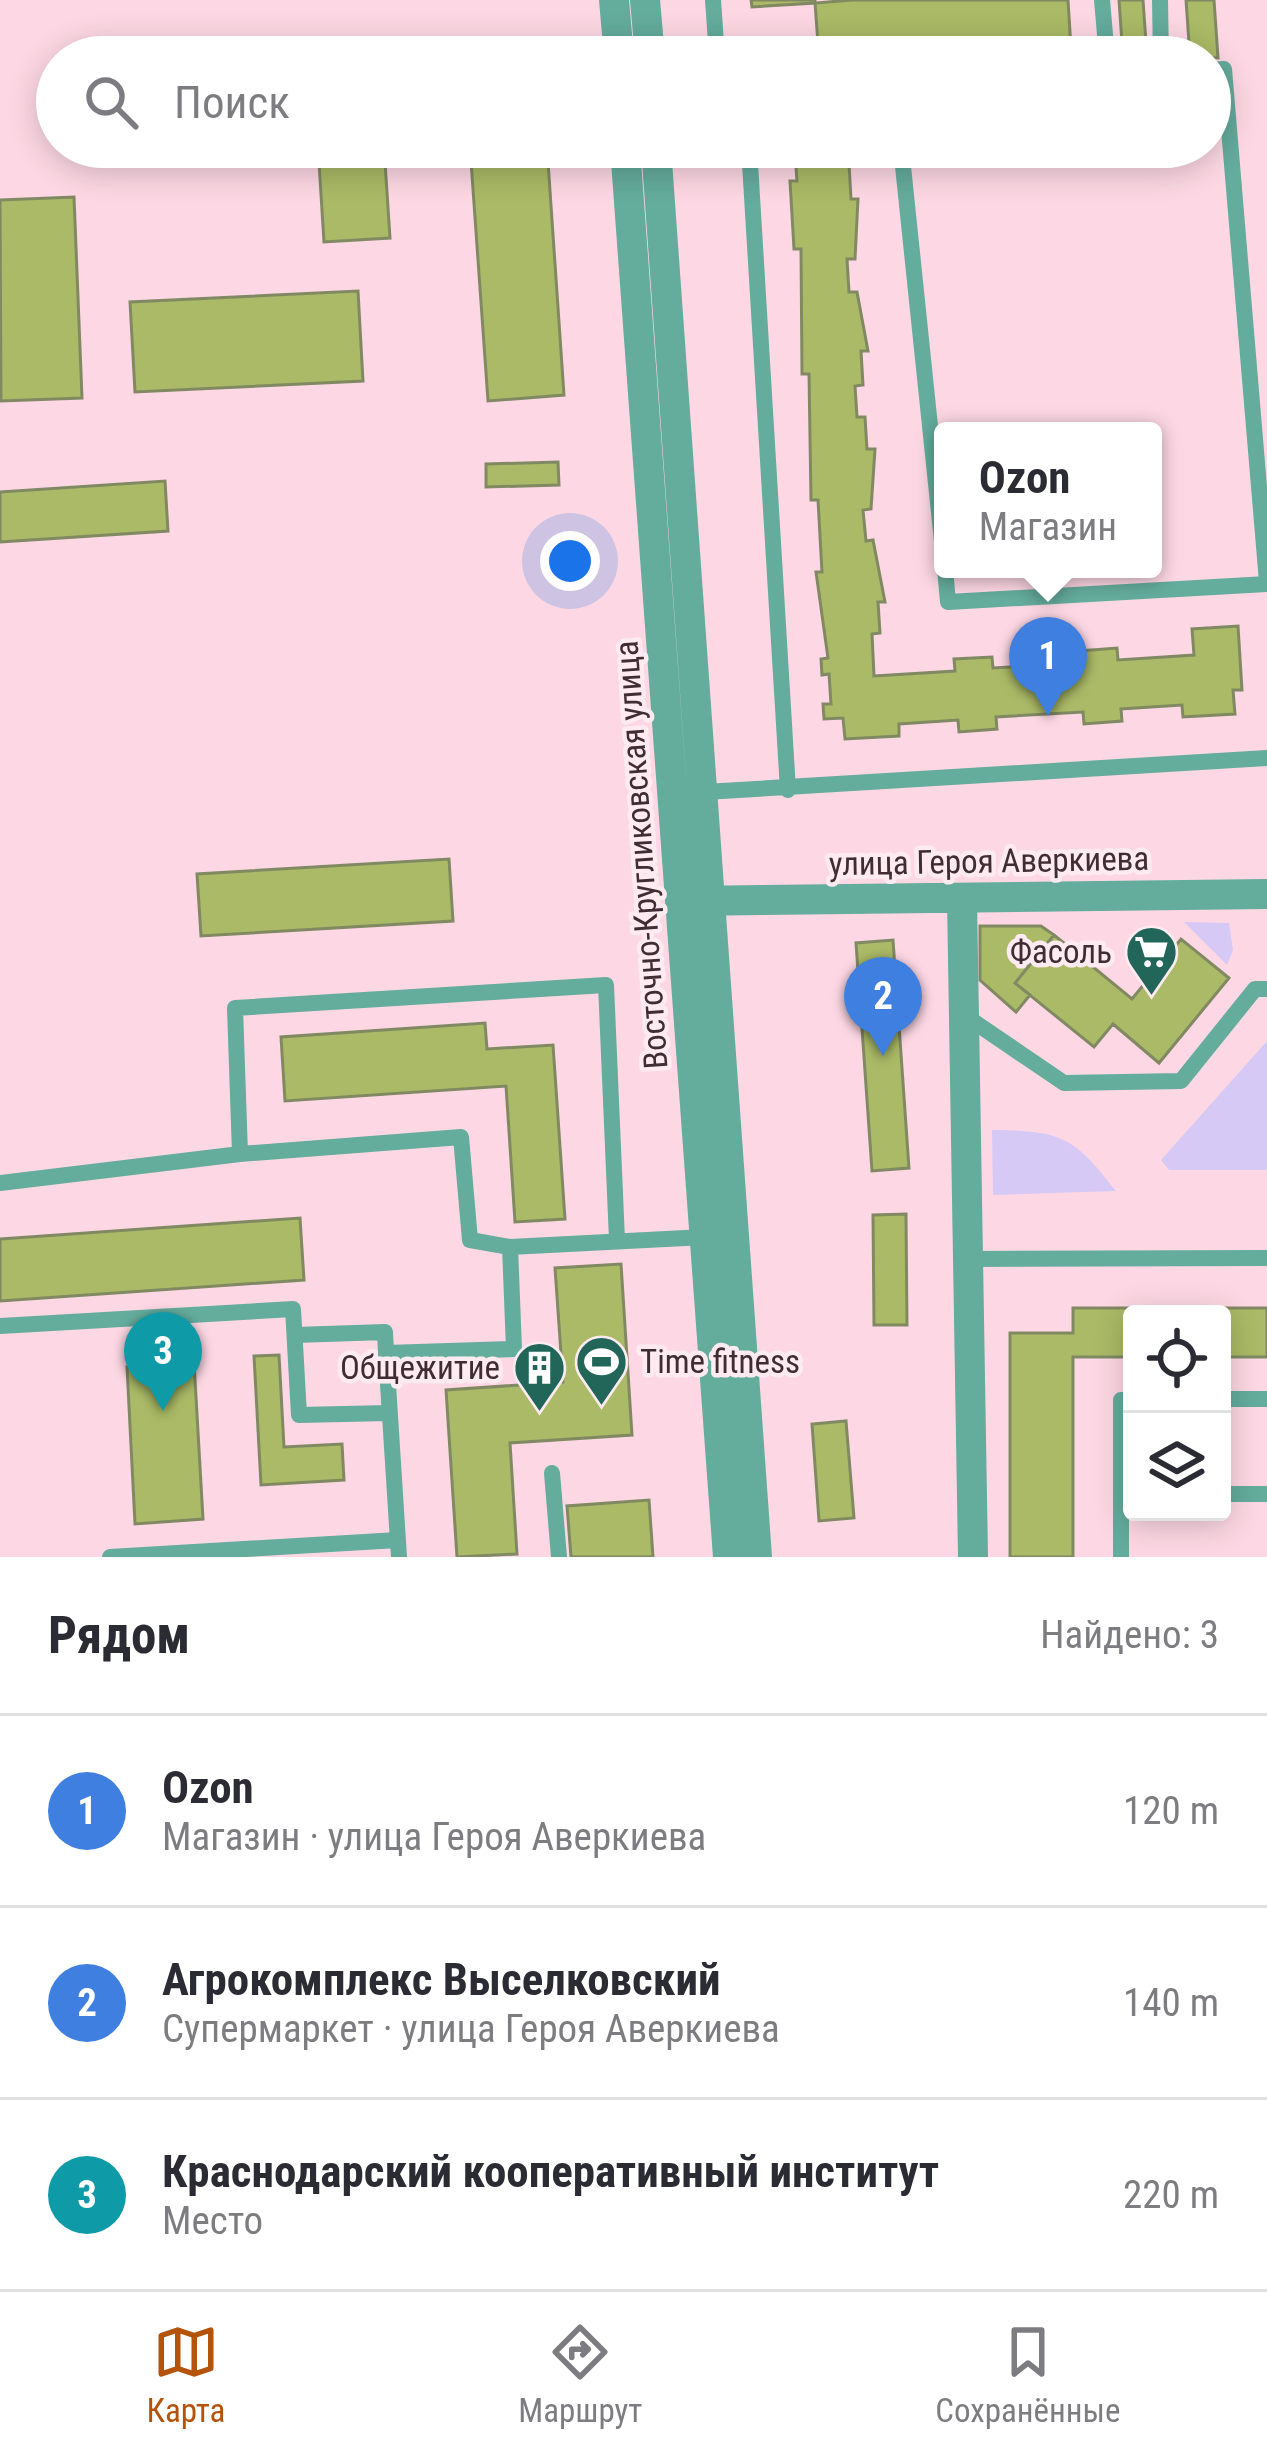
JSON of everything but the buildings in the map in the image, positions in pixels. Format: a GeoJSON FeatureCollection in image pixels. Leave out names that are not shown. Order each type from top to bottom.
{"type":"FeatureCollection","features":[{"type":"Feature","properties":{"kind":"street"},"geometry":{"type":"LineString","coordinates":[[614,0],[617,36]]}},
{"type":"Feature","properties":{"kind":"street"},"geometry":{"type":"LineString","coordinates":[[645,0],[648,36]]}},
{"type":"Feature","properties":{"kind":"street","name":"Восточно-Кругликовская улица"},"geometry":{"type":"LineString","coordinates":[[627,168],[757,1557]]}},
{"type":"Feature","properties":{"kind":"street","name":"Восточно-Кругликовская улица"},"geometry":{"type":"LineString","coordinates":[[658,168],[705,792],[696,900],[705,1238],[728,1557]]}},
{"type":"Feature","properties":{"kind":"street","name":"улица Героя Аверкиева"},"geometry":{"type":"LineString","coordinates":[[696,900],[1267,894]]}},
{"type":"Feature","properties":{"kind":"street"},"geometry":{"type":"LineString","coordinates":[[962,899],[973,1557]]}},
{"type":"Feature","properties":{"kind":"lane"},"geometry":{"type":"LineString","coordinates":[[712,0],[715,36]]}},
{"type":"Feature","properties":{"kind":"lane"},"geometry":{"type":"LineString","coordinates":[[1102,0],[1105,36]]}},
{"type":"Feature","properties":{"kind":"lane"},"geometry":{"type":"LineString","coordinates":[[1160,0],[1161,36]]}},
{"type":"Feature","properties":{"kind":"lane"},"geometry":{"type":"LineString","coordinates":[[946,578],[948,602],[1267,583],[1231,153]]}},
{"type":"Feature","properties":{"kind":"lane"},"geometry":{"type":"LineString","coordinates":[[750,168],[788,790]]}},
{"type":"Feature","properties":{"kind":"lane"},"geometry":{"type":"LineString","coordinates":[[903,168],[934,464]]}},
{"type":"Feature","properties":{"kind":"lane"},"geometry":{"type":"LineString","coordinates":[[705,792],[1267,758]]}},
{"type":"Feature","properties":{"kind":"lane"},"geometry":{"type":"LineString","coordinates":[[240,1154],[235,1009],[606,985],[616,1240]]}},
{"type":"Feature","properties":{"kind":"lane"},"geometry":{"type":"LineString","coordinates":[[964,1014],[1064,1083],[1181,1081],[1255,989],[1267,989]]}},
{"type":"Feature","properties":{"kind":"lane"},"geometry":{"type":"LineString","coordinates":[[0,1183],[240,1154],[461,1138],[470,1240],[509,1247],[705,1238]]}},
{"type":"Feature","properties":{"kind":"lane"},"geometry":{"type":"LineString","coordinates":[[386,1353],[514,1349],[509,1247]]}},
{"type":"Feature","properties":{"kind":"lane"},"geometry":{"type":"LineString","coordinates":[[968,1258],[1267,1258]]}},
{"type":"Feature","properties":{"kind":"lane"},"geometry":{"type":"LineString","coordinates":[[0,1326],[293,1309],[299,1415],[388,1413]]}},
{"type":"Feature","properties":{"kind":"lane"},"geometry":{"type":"LineString","coordinates":[[110,1557],[399,1549],[385,1332],[295,1335]]}},
{"type":"Feature","properties":{"kind":"lane"},"geometry":{"type":"LineString","coordinates":[[1231,1400],[1267,1399]]}},
{"type":"Feature","properties":{"kind":"lane"},"geometry":{"type":"LineString","coordinates":[[1123,1400],[1123,1438]]}},
{"type":"Feature","properties":{"kind":"lane"},"geometry":{"type":"LineString","coordinates":[[552,1473],[560,1557]]}},
{"type":"Feature","properties":{"kind":"lane"},"geometry":{"type":"LineString","coordinates":[[1231,1494],[1267,1494]]}},
{"type":"Feature","properties":{"kind":"lane"},"geometry":{"type":"LineString","coordinates":[[1121,1557],[1124,1521]]}},
{"type":"Feature","properties":{"kind":"shaded area"},"geometry":{"type":"Polygon","coordinates":[[[1184,922],[1229,923],[1233,950],[1227,965],[1184,922]]]}},
{"type":"Feature","properties":{"kind":"shaded area"},"geometry":{"type":"Polygon","coordinates":[[[1267,1041],[1267,1170],[1169,1170],[1161,1160],[1267,1041]]]}},
{"type":"Feature","properties":{"kind":"shaded area"},"geometry":{"type":"Polygon","coordinates":[[[992,1130],[1034,1132],[1064,1140],[1088,1158],[1116,1191],[993,1195],[992,1130]]]}},
{"type":"Feature","properties":{"kind":"place","name":"Ozon"},"geometry":{"type":"Point","coordinates":[1048,716]}},
{"type":"Feature","properties":{"kind":"place","name":"Фасоль"},"geometry":{"type":"Point","coordinates":[1151,997]}},
{"type":"Feature","properties":{"kind":"place","name":"Агрокомплекс Выселковский"},"geometry":{"type":"Point","coordinates":[883,1056]}},
{"type":"Feature","properties":{"kind":"place","name":"Time fitness"},"geometry":{"type":"Point","coordinates":[601,1407]}},
{"type":"Feature","properties":{"kind":"place","name":"Краснодарский кооперативный институт"},"geometry":{"type":"Point","coordinates":[163,1411]}},
{"type":"Feature","properties":{"kind":"place","name":"Общежитие"},"geometry":{"type":"Point","coordinates":[539,1413]}}]}
